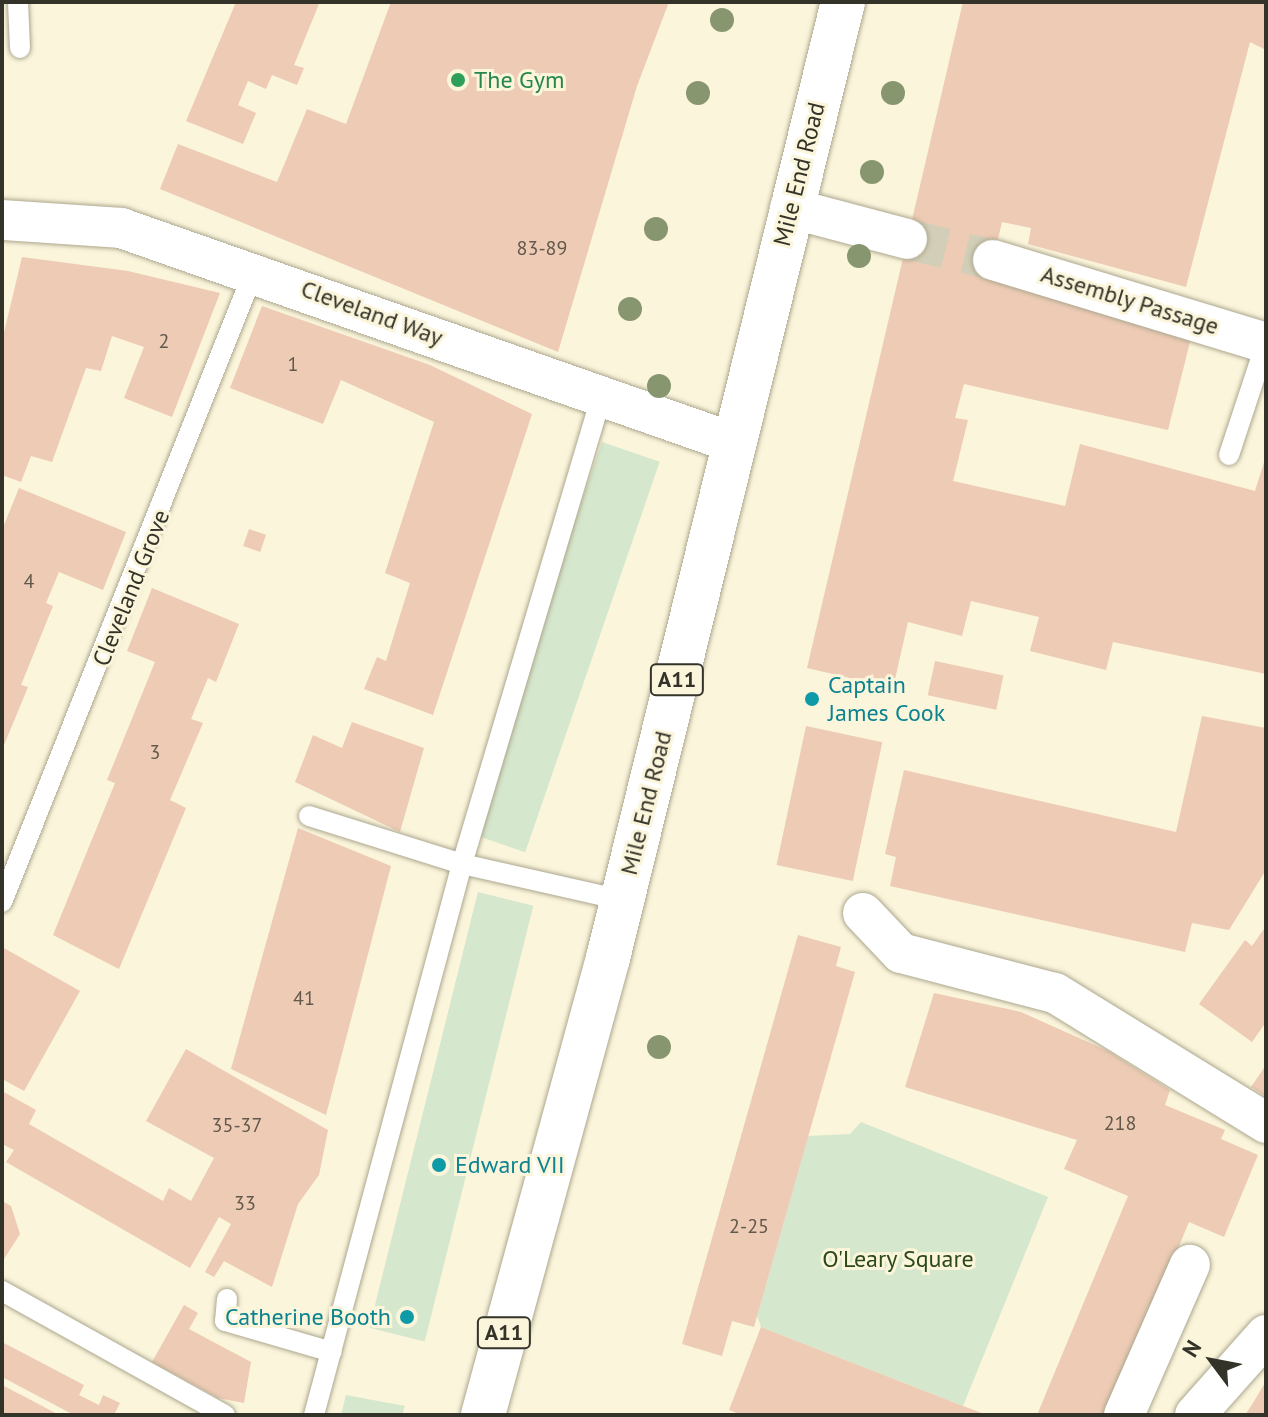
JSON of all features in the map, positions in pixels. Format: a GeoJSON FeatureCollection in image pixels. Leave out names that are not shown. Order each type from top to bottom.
{"type":"FeatureCollection","features":[{"type":"Feature","properties":{"kind":"highway","name":"Mile End Road"},"geometry":{"type":"LineString","coordinates":[[483,1415],[622,900],[843,2]]}},
{"type":"Feature","properties":{"kind":"street"},"geometry":{"type":"LineString","coordinates":[[790,208],[907,239]]}},
{"type":"Feature","properties":{"kind":"street","name":"Cleveland Way"},"geometry":{"type":"LineString","coordinates":[[2,220],[121,228],[254,271],[600,400],[734,443]]}},
{"type":"Feature","properties":{"kind":"street","name":"Assembly Passage"},"geometry":{"type":"LineString","coordinates":[[993,260],[1266,343]]}},
{"type":"Feature","properties":{"kind":"street"},"geometry":{"type":"LineString","coordinates":[[863,913],[901,953],[1055,993],[1266,1123]]}},
{"type":"Feature","properties":{"kind":"street"},"geometry":{"type":"LineString","coordinates":[[1124,1415],[1190,1265]]}},
{"type":"Feature","properties":{"kind":"street"},"geometry":{"type":"LineString","coordinates":[[1195,1415],[1266,1335]]}},
{"type":"Feature","properties":{"kind":"lane"},"geometry":{"type":"LineString","coordinates":[[18,2],[20,48]]}},
{"type":"Feature","properties":{"kind":"lane","name":"Cleveland Grove"},"geometry":{"type":"LineString","coordinates":[[2,902],[254,271]]}},
{"type":"Feature","properties":{"kind":"lane"},"geometry":{"type":"LineString","coordinates":[[1229,455],[1266,343]]}},
{"type":"Feature","properties":{"kind":"lane"},"geometry":{"type":"LineString","coordinates":[[314,1415],[462,864],[600,400]]}},
{"type":"Feature","properties":{"kind":"lane"},"geometry":{"type":"LineString","coordinates":[[309,816],[462,864],[622,900]]}},
{"type":"Feature","properties":{"kind":"lane"},"geometry":{"type":"LineString","coordinates":[[2,1291],[225,1415]]}},
{"type":"Feature","properties":{"kind":"lane"},"geometry":{"type":"LineString","coordinates":[[227,1299],[225,1321],[332,1352]]}},
{"type":"Feature","properties":{"kind":"green space"},"geometry":{"type":"Polygon","coordinates":[[[602,442],[660,462],[525,852],[468,832],[602,442]]]}},
{"type":"Feature","properties":{"kind":"green space"},"geometry":{"type":"Polygon","coordinates":[[[478,892],[533,906],[425,1341],[369,1328],[478,892]]]}},
{"type":"Feature","properties":{"kind":"green space","name":"O'Leary Square"},"geometry":{"type":"Polygon","coordinates":[[[861,1122],[1048,1197],[963,1406],[761,1327],[757,1316],[808,1136],[850,1134],[861,1122]]]}},
{"type":"Feature","properties":{"kind":"green space"},"geometry":{"type":"Polygon","coordinates":[[[346,1395],[405,1406],[402,1415],[341,1415],[346,1395]]]}},
{"type":"Feature","properties":{"kind":"building"},"geometry":{"type":"Polygon","coordinates":[[[236,2],[319,4],[294,65],[304,68],[297,85],[272,75],[266,89],[248,81],[238,105],[256,113],[243,144],[186,121],[236,2]]]}},
{"type":"Feature","properties":{"kind":"building"},"geometry":{"type":"Polygon","coordinates":[[[391,2],[669,2],[637,86],[558,352],[160,189],[178,144],[277,182],[307,109],[346,124],[391,2]]]}},
{"type":"Feature","properties":{"kind":"building"},"geometry":{"type":"Polygon","coordinates":[[[963,2],[1266,2],[1266,50],[1250,42],[1186,287],[1028,244],[1031,228],[1002,222],[993,260],[1193,330],[1168,430],[964,384],[955,418],[968,420],[953,481],[1065,506],[1080,444],[1255,491],[1266,456],[1266,674],[1113,642],[1106,670],[1030,651],[1039,617],[971,601],[962,636],[908,622],[893,688],[807,668],[963,2]]]}},
{"type":"Feature","properties":{"kind":"building"},"geometry":{"type":"Polygon","coordinates":[[[22,257],[128,271],[220,293],[172,417],[124,398],[144,347],[112,336],[101,371],[86,368],[52,462],[31,456],[21,482],[2,475],[2,341],[22,257]]]}},
{"type":"Feature","properties":{"kind":"building"},"geometry":{"type":"Polygon","coordinates":[[[262,306],[430,365],[532,414],[433,715],[364,689],[377,657],[386,661],[410,583],[385,573],[434,422],[341,380],[323,424],[230,388],[262,306]]]}},
{"type":"Feature","properties":{"kind":"building"},"geometry":{"type":"Polygon","coordinates":[[[19,488],[126,532],[103,590],[59,572],[46,603],[53,606],[21,685],[28,687],[2,750],[2,530],[19,488]]]}},
{"type":"Feature","properties":{"kind":"building"},"geometry":{"type":"Polygon","coordinates":[[[249,529],[266,535],[260,552],[243,546],[249,529]]]}},
{"type":"Feature","properties":{"kind":"building"},"geometry":{"type":"Polygon","coordinates":[[[152,588],[239,624],[216,682],[208,678],[191,719],[203,723],[170,800],[186,808],[119,969],[53,935],[115,783],[107,780],[155,662],[127,651],[152,588]]]}},
{"type":"Feature","properties":{"kind":"building"},"geometry":{"type":"Polygon","coordinates":[[[935,661],[1003,676],[996,710],[928,695],[935,661]]]}},
{"type":"Feature","properties":{"kind":"building"},"geometry":{"type":"Polygon","coordinates":[[[1202,716],[1266,728],[1266,870],[1229,930],[1192,923],[1185,952],[890,886],[896,857],[885,854],[904,770],[1176,832],[1202,716]]]}},
{"type":"Feature","properties":{"kind":"building"},"geometry":{"type":"Polygon","coordinates":[[[352,722],[424,748],[400,832],[295,782],[313,735],[342,748],[352,722]]]}},
{"type":"Feature","properties":{"kind":"building"},"geometry":{"type":"Polygon","coordinates":[[[806,726],[882,742],[853,881],[776,865],[806,726]]]}},
{"type":"Feature","properties":{"kind":"building"},"geometry":{"type":"Polygon","coordinates":[[[298,828],[391,866],[326,1115],[231,1069],[298,828]]]}},
{"type":"Feature","properties":{"kind":"building"},"geometry":{"type":"Polygon","coordinates":[[[1266,926],[1266,1022],[1252,1042],[1199,1004],[1245,940],[1252,946],[1266,926]]]}},
{"type":"Feature","properties":{"kind":"building"},"geometry":{"type":"Polygon","coordinates":[[[798,935],[841,947],[836,966],[855,972],[754,1327],[732,1321],[722,1356],[682,1344],[798,935]]]}},
{"type":"Feature","properties":{"kind":"building"},"geometry":{"type":"Polygon","coordinates":[[[2,947],[80,991],[24,1091],[2,1079],[2,947]]]}},
{"type":"Feature","properties":{"kind":"building"},"geometry":{"type":"Polygon","coordinates":[[[934,993],[1021,1012],[1108,1051],[1170,1090],[1165,1105],[1225,1130],[1221,1139],[1258,1155],[1224,1237],[1189,1222],[1109,1415],[1037,1415],[1128,1196],[1064,1169],[1077,1140],[905,1087],[934,993]]]}},
{"type":"Feature","properties":{"kind":"building"},"geometry":{"type":"Polygon","coordinates":[[[186,1049],[328,1130],[319,1175],[298,1204],[272,1287],[224,1261],[214,1277],[205,1272],[231,1224],[219,1217],[190,1268],[6,1162],[14,1150],[2,1144],[2,1091],[36,1110],[29,1124],[163,1201],[169,1188],[191,1201],[214,1158],[146,1121],[186,1049]]]}},
{"type":"Feature","properties":{"kind":"building"},"geometry":{"type":"Polygon","coordinates":[[[1266,1065],[1266,1097],[1251,1087],[1266,1065]]]}},
{"type":"Feature","properties":{"kind":"building"},"geometry":{"type":"Polygon","coordinates":[[[2,1201],[11,1206],[20,1234],[2,1262],[2,1201]]]}},
{"type":"Feature","properties":{"kind":"building"},"geometry":{"type":"Polygon","coordinates":[[[184,1305],[198,1313],[189,1329],[251,1362],[244,1403],[218,1398],[152,1362],[184,1305]]]}},
{"type":"Feature","properties":{"kind":"building"},"geometry":{"type":"Polygon","coordinates":[[[761,1327],[987,1415],[742,1415],[729,1410],[761,1327]]]}},
{"type":"Feature","properties":{"kind":"building"},"geometry":{"type":"Polygon","coordinates":[[[2,1342],[84,1385],[79,1395],[99,1405],[103,1395],[120,1403],[114,1415],[74,1415],[2,1377],[2,1342]]]}},
{"type":"Feature","properties":{"kind":"building"},"geometry":{"type":"Polygon","coordinates":[[[1266,1381],[1266,1415],[1245,1415],[1253,1403],[1266,1381]]]}},
{"type":"Feature","properties":{"kind":"building"},"geometry":{"type":"Polygon","coordinates":[[[2,1385],[29,1399],[59,1415],[2,1415],[2,1385]]]}},
{"type":"Feature","properties":{"kind":"tunnel"},"geometry":{"type":"LineString","coordinates":[[907,239],[993,260]]}},
{"type":"Feature","properties":{"kind":"place","name":"The Gym"},"geometry":{"type":"Point","coordinates":[458,80]}},
{"type":"Feature","properties":{"kind":"place","name":"Captain James Cook"},"geometry":{"type":"Point","coordinates":[812,699]}},
{"type":"Feature","properties":{"kind":"place","name":"Edward VII"},"geometry":{"type":"Point","coordinates":[439,1165]}},
{"type":"Feature","properties":{"kind":"place","name":"Catherine Booth"},"geometry":{"type":"Point","coordinates":[407,1317]}}]}
